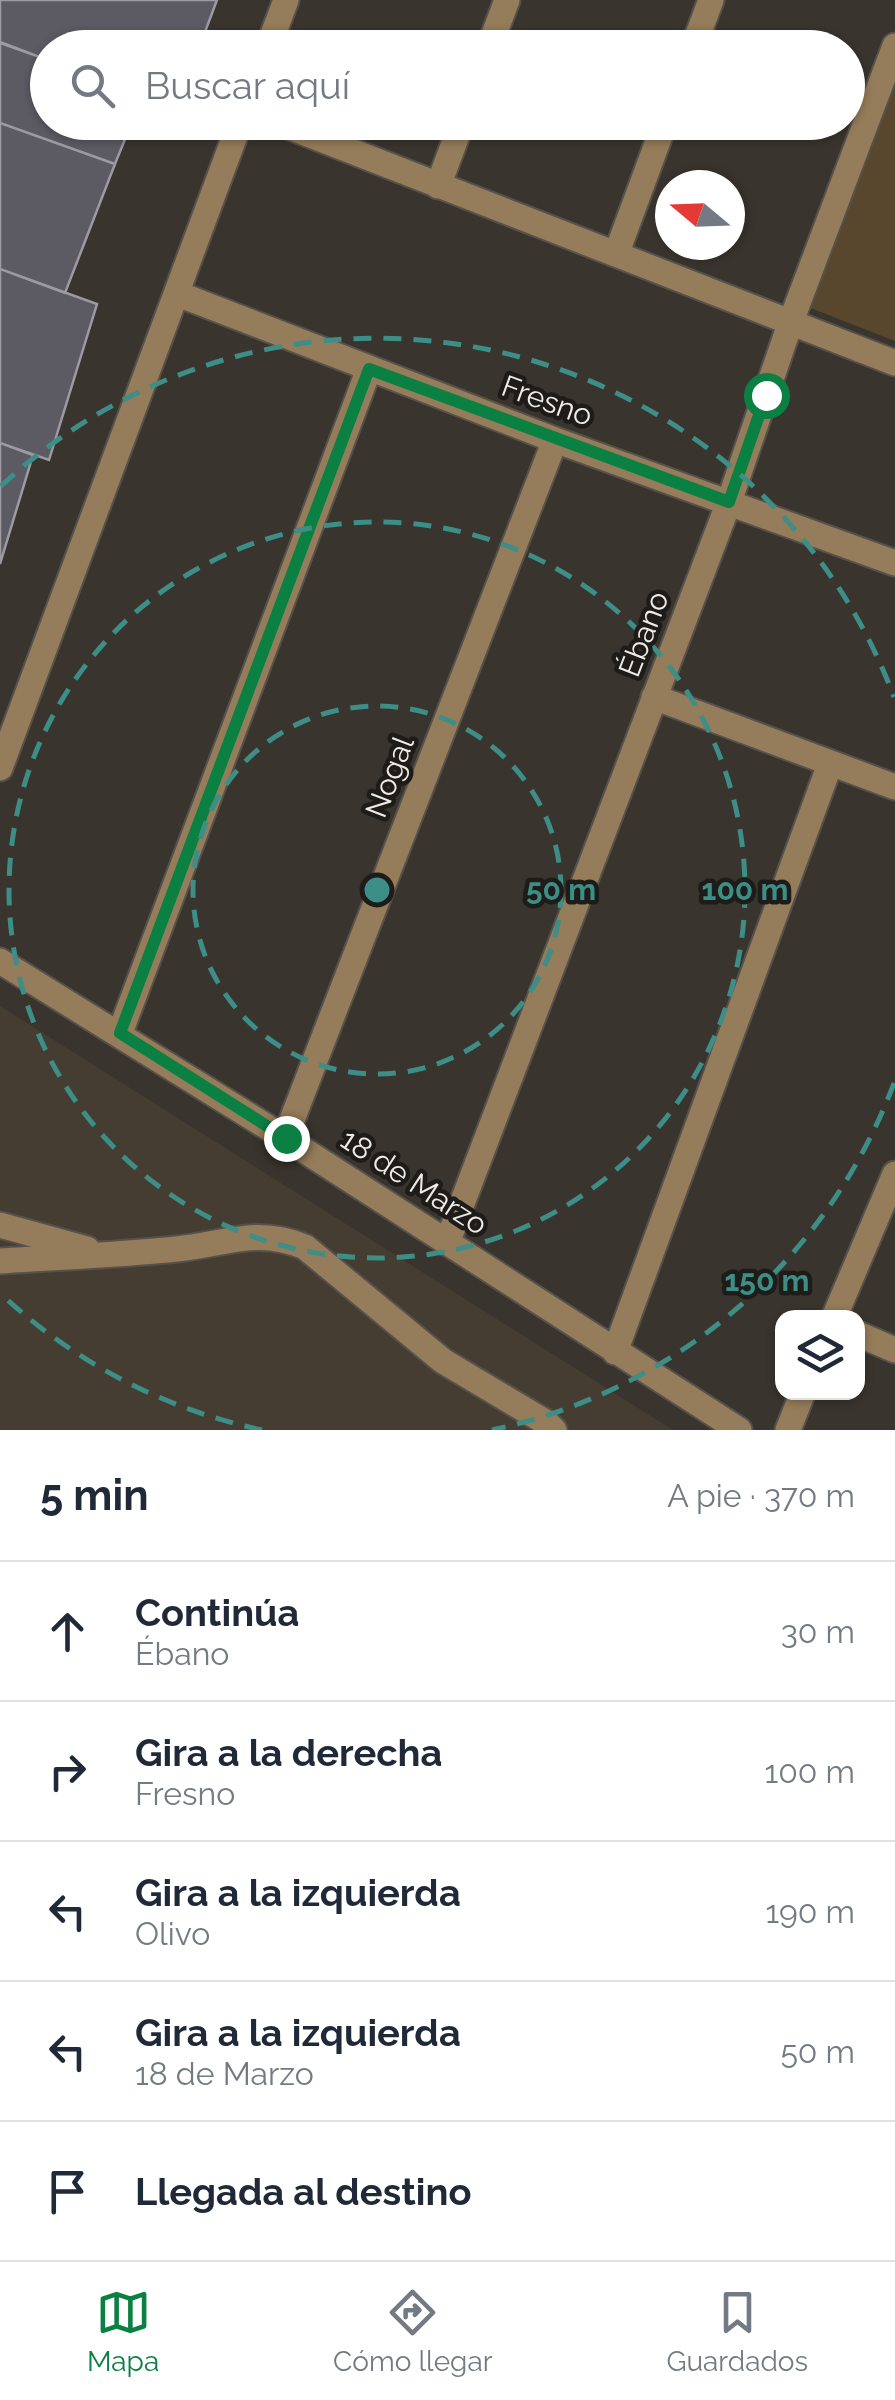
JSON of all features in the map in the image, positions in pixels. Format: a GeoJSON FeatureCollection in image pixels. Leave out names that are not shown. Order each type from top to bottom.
{"type":"FeatureCollection","features":[{"type":"Feature","properties":{"kind":"street"},"geometry":{"type":"LineString","coordinates":[[275,30],[286,0]]}},
{"type":"Feature","properties":{"kind":"street"},"geometry":{"type":"LineString","coordinates":[[496,30],[507,0]]}},
{"type":"Feature","properties":{"kind":"street"},"geometry":{"type":"LineString","coordinates":[[700,30],[711,0]]}},
{"type":"Feature","properties":{"kind":"street","name":"Ébano"},"geometry":{"type":"LineString","coordinates":[[865,125],[895,46]]}},
{"type":"Feature","properties":{"kind":"street"},"geometry":{"type":"LineString","coordinates":[[0,768],[234,140]]}},
{"type":"Feature","properties":{"kind":"street"},"geometry":{"type":"LineString","coordinates":[[322,140],[895,363]]}},
{"type":"Feature","properties":{"kind":"street"},"geometry":{"type":"LineString","coordinates":[[438,186],[455,140]]}},
{"type":"Feature","properties":{"kind":"street"},"geometry":{"type":"LineString","coordinates":[[616,252],[658,140]]}},
{"type":"Feature","properties":{"kind":"street","name":"Ébano"},"geometry":{"type":"LineString","coordinates":[[448,1243],[729,502],[859,140]]}},
{"type":"Feature","properties":{"kind":"street","name":"Fresno"},"geometry":{"type":"LineString","coordinates":[[178,294],[555,440],[895,562]]}},
{"type":"Feature","properties":{"kind":"street"},"geometry":{"type":"LineString","coordinates":[[120,1033],[369,369]]}},
{"type":"Feature","properties":{"kind":"street","name":"Nogal"},"geometry":{"type":"LineString","coordinates":[[286,1138],[555,440]]}},
{"type":"Feature","properties":{"kind":"street"},"geometry":{"type":"LineString","coordinates":[[654,698],[895,787]]}},
{"type":"Feature","properties":{"kind":"street"},"geometry":{"type":"LineString","coordinates":[[616,1352],[830,764]]}},
{"type":"Feature","properties":{"kind":"street","name":"18 de Marzo"},"geometry":{"type":"LineString","coordinates":[[0,960],[286,1138],[739,1430]]}},
{"type":"Feature","properties":{"kind":"street"},"geometry":{"type":"LineString","coordinates":[[837,1310],[895,1174]]}},
{"type":"Feature","properties":{"kind":"street"},"geometry":{"type":"LineString","coordinates":[[0,1225],[106,1254]]}},
{"type":"Feature","properties":{"kind":"street"},"geometry":{"type":"LineString","coordinates":[[0,1261],[182,1248],[252,1236],[281,1237],[305,1247],[443,1361],[554,1430]]}},
{"type":"Feature","properties":{"kind":"street"},"geometry":{"type":"LineString","coordinates":[[865,1337],[895,1350]]}},
{"type":"Feature","properties":{"kind":"street"},"geometry":{"type":"LineString","coordinates":[[788,1430],[800,1400]]}},
{"type":"Feature","properties":{"kind":"shaded area"},"geometry":{"type":"Polygon","coordinates":[[[895,57],[895,341],[808,307],[895,57]]]}},
{"type":"Feature","properties":{"kind":"shaded area"},"geometry":{"type":"Polygon","coordinates":[[[0,1006],[673,1430],[0,1430],[0,1006]]]}},
{"type":"Feature","properties":{"kind":"building"},"geometry":{"type":"Polygon","coordinates":[[[0,0],[217,0],[206,30],[30,30],[30,54],[0,43],[0,0]]]}},
{"type":"Feature","properties":{"kind":"building"},"geometry":{"type":"Polygon","coordinates":[[[0,42],[30,53],[30,134],[0,123],[0,42]]]}},
{"type":"Feature","properties":{"kind":"building"},"geometry":{"type":"Polygon","coordinates":[[[0,123],[30,134],[30,140],[48,140],[115,164],[65,293],[0,269],[0,123]]]}},
{"type":"Feature","properties":{"kind":"building"},"geometry":{"type":"Polygon","coordinates":[[[48,140],[125,140],[115,164],[48,140]]]}},
{"type":"Feature","properties":{"kind":"building"},"geometry":{"type":"Polygon","coordinates":[[[0,269],[97,304],[49,460],[0,443],[0,269]]]}},
{"type":"Feature","properties":{"kind":"building"},"geometry":{"type":"Polygon","coordinates":[[[0,443],[33,455],[0,564],[0,443]]]}},
{"type":"Feature","properties":{"kind":"route"},"geometry":{"type":"LineString","coordinates":[[286,1138],[120,1033],[369,369],[729,502],[766,395]]}}]}
